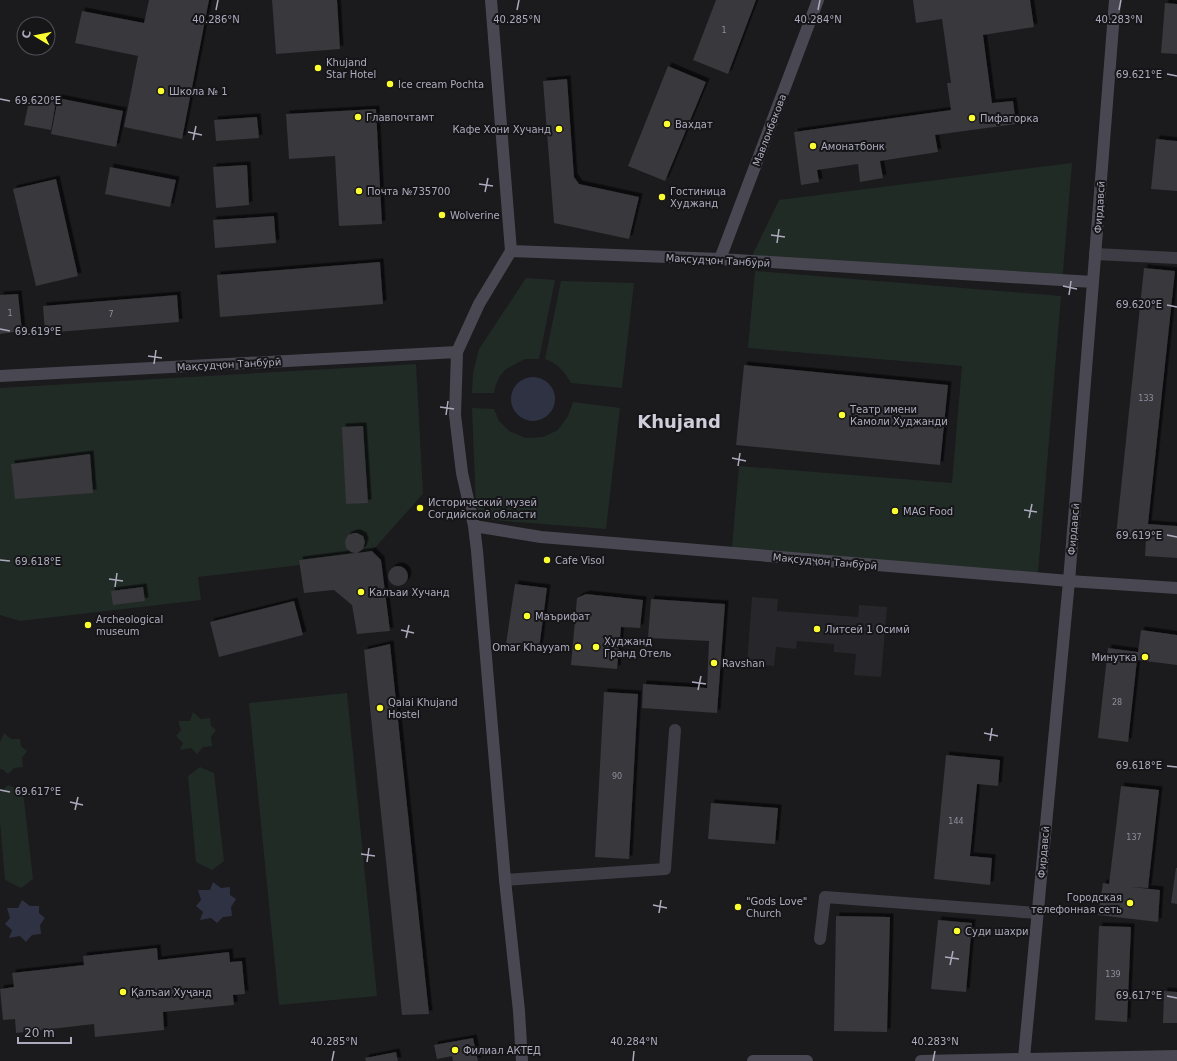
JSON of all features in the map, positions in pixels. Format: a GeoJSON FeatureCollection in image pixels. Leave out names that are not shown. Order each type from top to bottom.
{"type":"FeatureCollection","features":[{"type":"Feature","properties":{"kind":"street"},"geometry":{"type":"LineString","coordinates":[[491,0],[511,251],[479,304],[457,352],[455,415],[462,472],[474,526],[522,1061]]}},
{"type":"Feature","properties":{"kind":"street","name":"Мавлонбекова"},"geometry":{"type":"LineString","coordinates":[[720,259],[818,0]]}},
{"type":"Feature","properties":{"kind":"street","name":"Фирдавсӣ"},"geometry":{"type":"LineString","coordinates":[[1024,1058],[1069,581],[1115,0]]}},
{"type":"Feature","properties":{"kind":"street","name":"Мақсудҷон Танбӯрӣ"},"geometry":{"type":"LineString","coordinates":[[511,251],[720,259],[1093,282]]}},
{"type":"Feature","properties":{"kind":"street"},"geometry":{"type":"LineString","coordinates":[[1095,254],[1177,258]]}},
{"type":"Feature","properties":{"kind":"street","name":"Мақсудҷон Танбӯрӣ"},"geometry":{"type":"LineString","coordinates":[[0,376],[457,352]]}},
{"type":"Feature","properties":{"kind":"street","name":"Мақсудҷон Танбӯрӣ"},"geometry":{"type":"LineString","coordinates":[[474,526],[541,537],[1069,581],[1177,588]]}},
{"type":"Feature","properties":{"kind":"street"},"geometry":{"type":"LineString","coordinates":[[505,880],[665,869],[674,730]]}},
{"type":"Feature","properties":{"kind":"street"},"geometry":{"type":"LineString","coordinates":[[820,939],[825,897],[1037,913]]}},
{"type":"Feature","properties":{"kind":"street"},"geometry":{"type":"LineString","coordinates":[[921,1061],[1177,1056]]}},
{"type":"Feature","properties":{"kind":"street"},"geometry":{"type":"LineString","coordinates":[[753,1061],[807,1061]]}},
{"type":"Feature","properties":{"kind":"shaded area"},"geometry":{"type":"Polygon","coordinates":[[[1072,163],[1062,283],[750,260],[779,200],[1072,163]]]}},
{"type":"Feature","properties":{"kind":"shaded area"},"geometry":{"type":"Polygon","coordinates":[[[755,271],[1061,296],[1038,573],[732,548],[739,466],[952,483],[962,366],[748,348],[755,271]]]}},
{"type":"Feature","properties":{"kind":"shaded area"},"geometry":{"type":"Polygon","coordinates":[[[526,278],[555,280],[539,359],[525,359],[506,369],[496,384],[494,393],[472,393],[473,373],[479,349],[526,278]]]}},
{"type":"Feature","properties":{"kind":"shaded area"},"geometry":{"type":"Polygon","coordinates":[[[561,281],[634,283],[622,388],[571,383],[560,368],[545,359],[561,281]]]}},
{"type":"Feature","properties":{"kind":"shaded area"},"geometry":{"type":"Polygon","coordinates":[[[416,364],[423,494],[372,551],[300,560],[300,565],[198,577],[201,600],[20,621],[0,615],[0,388],[416,364]]]}},
{"type":"Feature","properties":{"kind":"shaded area"},"geometry":{"type":"Polygon","coordinates":[[[573,402],[620,408],[606,529],[493,520],[480,513],[476,507],[472,408],[494,409],[499,421],[509,431],[526,438],[543,437],[558,430],[568,416],[573,402]]]}},
{"type":"Feature","properties":{"kind":"shaded area","name":"Литсей 1 Осимӣ"},"geometry":{"type":"Polygon","coordinates":[[[752,597],[778,599],[777,611],[858,617],[859,605],[887,607],[881,677],[854,675],[856,654],[834,652],[834,644],[797,641],[796,649],[776,647],[774,666],[747,664],[752,597]]]}},
{"type":"Feature","properties":{"kind":"shaded area"},"geometry":{"type":"Polygon","coordinates":[[[347,693],[377,996],[279,1005],[249,703],[347,693]]]}},
{"type":"Feature","properties":{"kind":"shaded area"},"geometry":{"type":"Polygon","coordinates":[[[193,712],[201,719],[210,718],[211,726],[216,730],[211,737],[212,746],[203,747],[197,754],[191,748],[180,750],[183,743],[176,736],[181,730],[178,721],[190,721],[193,712]]]}},
{"type":"Feature","properties":{"kind":"shaded area"},"geometry":{"type":"Polygon","coordinates":[[[4,733],[11,739],[20,739],[21,746],[27,751],[22,758],[23,767],[14,768],[8,774],[0,769],[0,742],[4,733]]]}},
{"type":"Feature","properties":{"kind":"shaded area"},"geometry":{"type":"Polygon","coordinates":[[[200,767],[214,773],[224,861],[212,870],[196,862],[188,776],[200,767]]]}},
{"type":"Feature","properties":{"kind":"shaded area"},"geometry":{"type":"Polygon","coordinates":[[[8,785],[23,791],[33,879],[21,888],[5,880],[0,822],[0,792],[8,785]]]}},
{"type":"Feature","properties":{"kind":"water"},"geometry":{"type":"Polygon","coordinates":[[[529,377],[537,377],[542,378],[549,383],[554,390],[554,408],[549,415],[542,420],[529,421],[521,418],[514,411],[511,403],[511,395],[514,387],[521,380],[529,377]]]}},
{"type":"Feature","properties":{"kind":"water"},"geometry":{"type":"Polygon","coordinates":[[[213,882],[221,888],[230,887],[230,895],[236,899],[231,907],[232,916],[223,917],[217,923],[211,918],[200,920],[203,912],[196,906],[201,900],[198,890],[210,890],[213,882]]]}},
{"type":"Feature","properties":{"kind":"water"},"geometry":{"type":"Polygon","coordinates":[[[22,900],[30,906],[39,906],[39,913],[45,918],[40,925],[41,934],[32,935],[26,942],[20,936],[9,938],[12,930],[5,924],[10,918],[7,908],[18,908],[22,900]]]}},
{"type":"Feature","properties":{"kind":"building","name":"Школа № 1"},"geometry":{"type":"Polygon","coordinates":[[[149,0],[209,0],[182,139],[124,127],[138,56],[75,43],[82,11],[144,23],[149,0]]]}},
{"type":"Feature","properties":{"kind":"building"},"geometry":{"type":"Polygon","coordinates":[[[272,0],[337,0],[340,49],[276,54],[272,0]]]}},
{"type":"Feature","properties":{"kind":"building"},"geometry":{"type":"Polygon","coordinates":[[[716,0],[756,0],[728,74],[693,60],[716,0]]]}},
{"type":"Feature","properties":{"kind":"building"},"geometry":{"type":"Polygon","coordinates":[[[913,0],[1030,0],[1034,27],[983,35],[992,103],[1013,101],[1016,124],[935,135],[938,152],[880,161],[883,178],[860,182],[858,164],[817,170],[819,182],[801,185],[794,132],[951,110],[947,83],[951,83],[942,19],[916,23],[913,0]]]}},
{"type":"Feature","properties":{"kind":"building"},"geometry":{"type":"Polygon","coordinates":[[[1165,3],[1177,4],[1177,54],[1161,53],[1165,3]]]}},
{"type":"Feature","properties":{"kind":"building","name":"Вахдат"},"geometry":{"type":"Polygon","coordinates":[[[668,66],[706,82],[665,181],[628,166],[668,66]]]}},
{"type":"Feature","properties":{"kind":"building","name":"Кафе Хони Хучанд"},"geometry":{"type":"Polygon","coordinates":[[[567,79],[574,177],[579,184],[639,197],[629,239],[554,223],[543,81],[567,79]]]}},
{"type":"Feature","properties":{"kind":"building"},"geometry":{"type":"Polygon","coordinates":[[[30,97],[56,102],[51,130],[24,125],[30,97]]]}},
{"type":"Feature","properties":{"kind":"building"},"geometry":{"type":"Polygon","coordinates":[[[58,98],[123,111],[116,147],[51,134],[58,98]]]}},
{"type":"Feature","properties":{"kind":"building","name":"Почта №735700"},"geometry":{"type":"Polygon","coordinates":[[[376,109],[382,224],[339,226],[335,156],[289,159],[286,114],[376,109]]]}},
{"type":"Feature","properties":{"kind":"building"},"geometry":{"type":"Polygon","coordinates":[[[257,117],[259,138],[216,141],[214,120],[257,117]]]}},
{"type":"Feature","properties":{"kind":"building"},"geometry":{"type":"Polygon","coordinates":[[[1156,139],[1177,141],[1177,191],[1151,189],[1156,139]]]}},
{"type":"Feature","properties":{"kind":"building"},"geometry":{"type":"Polygon","coordinates":[[[247,165],[249,205],[216,208],[213,167],[247,165]]]}},
{"type":"Feature","properties":{"kind":"building"},"geometry":{"type":"Polygon","coordinates":[[[110,167],[176,180],[170,207],[105,194],[110,167]]]}},
{"type":"Feature","properties":{"kind":"building"},"geometry":{"type":"Polygon","coordinates":[[[56,179],[78,276],[36,286],[13,189],[56,179]]]}},
{"type":"Feature","properties":{"kind":"building"},"geometry":{"type":"Polygon","coordinates":[[[274,216],[276,243],[215,248],[213,220],[274,216]]]}},
{"type":"Feature","properties":{"kind":"building"},"geometry":{"type":"Polygon","coordinates":[[[380,262],[383,304],[220,317],[217,275],[380,262]]]}},
{"type":"Feature","properties":{"kind":"building"},"geometry":{"type":"Polygon","coordinates":[[[1144,268],[1175,271],[1148,524],[1177,526],[1177,558],[1145,556],[1146,539],[1116,536],[1144,268]]]}},
{"type":"Feature","properties":{"kind":"building"},"geometry":{"type":"Polygon","coordinates":[[[18,294],[22,331],[0,334],[0,295],[18,294]]]}},
{"type":"Feature","properties":{"kind":"building"},"geometry":{"type":"Polygon","coordinates":[[[177,295],[179,322],[45,333],[43,306],[177,295]]]}},
{"type":"Feature","properties":{"kind":"building","name":"Театр имени Камоли Худжанди"},"geometry":{"type":"Polygon","coordinates":[[[744,365],[948,385],[940,465],[736,445],[744,365]]]}},
{"type":"Feature","properties":{"kind":"building"},"geometry":{"type":"Polygon","coordinates":[[[363,426],[368,503],[346,504],[342,427],[363,426]]]}},
{"type":"Feature","properties":{"kind":"building"},"geometry":{"type":"Polygon","coordinates":[[[90,454],[93,493],[15,499],[11,464],[90,454]]]}},
{"type":"Feature","properties":{"kind":"building","name":"Калъаи Хучанд"},"geometry":{"type":"Polygon","coordinates":[[[354,533],[363,536],[365,542],[363,549],[357,553],[372,551],[381,560],[390,631],[357,634],[352,605],[334,590],[304,593],[299,560],[355,553],[346,548],[345,541],[348,535],[354,533]]]}},
{"type":"Feature","properties":{"kind":"building"},"geometry":{"type":"Polygon","coordinates":[[[398,566],[405,569],[408,576],[405,583],[398,586],[391,583],[388,576],[391,569],[398,566]]]}},
{"type":"Feature","properties":{"kind":"building","name":"Маърифат"},"geometry":{"type":"Polygon","coordinates":[[[515,584],[547,588],[539,649],[506,644],[515,584]]]}},
{"type":"Feature","properties":{"kind":"building"},"geometry":{"type":"Polygon","coordinates":[[[143,587],[145,601],[113,605],[111,591],[143,587]]]}},
{"type":"Feature","properties":{"kind":"building","name":"Худжанд Гранд Отель"},"geometry":{"type":"Polygon","coordinates":[[[586,594],[643,600],[640,628],[621,627],[617,669],[571,665],[577,598],[586,594]]]}},
{"type":"Feature","properties":{"kind":"building","name":"Ravshan"},"geometry":{"type":"Polygon","coordinates":[[[651,599],[725,604],[717,713],[642,708],[643,684],[707,688],[709,641],[648,638],[651,599]]]}},
{"type":"Feature","properties":{"kind":"building"},"geometry":{"type":"Polygon","coordinates":[[[294,601],[303,635],[219,657],[210,622],[294,601]]]}},
{"type":"Feature","properties":{"kind":"building"},"geometry":{"type":"Polygon","coordinates":[[[1141,630],[1177,635],[1177,665],[1137,660],[1128,742],[1098,738],[1108,648],[1138,652],[1141,630]]]}},
{"type":"Feature","properties":{"kind":"building"},"geometry":{"type":"Polygon","coordinates":[[[390,644],[429,1014],[402,1015],[364,650],[390,644]]]}},
{"type":"Feature","properties":{"kind":"building"},"geometry":{"type":"Polygon","coordinates":[[[604,692],[638,694],[629,859],[595,857],[604,692]]]}},
{"type":"Feature","properties":{"kind":"building"},"geometry":{"type":"Polygon","coordinates":[[[946,755],[1000,760],[998,786],[977,784],[970,856],[992,858],[990,885],[934,879],[946,755]]]}},
{"type":"Feature","properties":{"kind":"building"},"geometry":{"type":"Polygon","coordinates":[[[1121,786],[1159,790],[1148,888],[1131,887],[1160,890],[1158,922],[1098,915],[1103,883],[1109,884],[1121,786]]]}},
{"type":"Feature","properties":{"kind":"building"},"geometry":{"type":"Polygon","coordinates":[[[711,803],[778,808],[775,844],[708,839],[711,803]]]}},
{"type":"Feature","properties":{"kind":"building"},"geometry":{"type":"Polygon","coordinates":[[[1177,868],[1177,904],[1171,903],[1177,868]]]}},
{"type":"Feature","properties":{"kind":"building"},"geometry":{"type":"Polygon","coordinates":[[[836,916],[890,917],[887,1032],[834,1031],[836,916]]]}},
{"type":"Feature","properties":{"kind":"building"},"geometry":{"type":"Polygon","coordinates":[[[938,920],[972,923],[966,992],[931,989],[938,920]]]}},
{"type":"Feature","properties":{"kind":"building"},"geometry":{"type":"Polygon","coordinates":[[[1099,926],[1131,927],[1127,1022],[1095,1020],[1099,926]]]}},
{"type":"Feature","properties":{"kind":"building","name":"Қалъаи Хуҷанд"},"geometry":{"type":"Polygon","coordinates":[[[157,948],[158,960],[229,952],[230,962],[242,961],[245,994],[233,995],[234,1005],[163,1012],[164,1030],[95,1037],[94,1024],[16,1033],[15,1019],[3,1020],[0,989],[14,987],[12,973],[84,965],[83,956],[157,948]]]}},
{"type":"Feature","properties":{"kind":"building"},"geometry":{"type":"Polygon","coordinates":[[[1164,991],[1177,992],[1177,1023],[1163,1023],[1164,991]]]}},
{"type":"Feature","properties":{"kind":"building","name":"Филиал AКТЕД"},"geometry":{"type":"Polygon","coordinates":[[[473,1038],[478,1061],[453,1061],[452,1056],[437,1059],[434,1045],[473,1038]]]}},
{"type":"Feature","properties":{"kind":"building"},"geometry":{"type":"Polygon","coordinates":[[[396,1052],[398,1061],[366,1061],[365,1058],[396,1052]]]}},
{"type":"Feature","properties":{"kind":"place","name":"Khujand Star Hotel"},"geometry":{"type":"Point","coordinates":[318,68]}},
{"type":"Feature","properties":{"kind":"place","name":"Ice cream Pochta"},"geometry":{"type":"Point","coordinates":[390,84]}},
{"type":"Feature","properties":{"kind":"place","name":"Школа № 1"},"geometry":{"type":"Point","coordinates":[161,91]}},
{"type":"Feature","properties":{"kind":"place","name":"Главпочтамт"},"geometry":{"type":"Point","coordinates":[358,117]}},
{"type":"Feature","properties":{"kind":"place","name":"Пифагорка"},"geometry":{"type":"Point","coordinates":[972,118]}},
{"type":"Feature","properties":{"kind":"place","name":"Вахдат"},"geometry":{"type":"Point","coordinates":[667,124]}},
{"type":"Feature","properties":{"kind":"place","name":"Кафе Хони Хучанд"},"geometry":{"type":"Point","coordinates":[559,129]}},
{"type":"Feature","properties":{"kind":"place","name":"Амонатбонк"},"geometry":{"type":"Point","coordinates":[813,146]}},
{"type":"Feature","properties":{"kind":"place","name":"Почта №735700"},"geometry":{"type":"Point","coordinates":[359,191]}},
{"type":"Feature","properties":{"kind":"place","name":"Гостиница Худжанд"},"geometry":{"type":"Point","coordinates":[662,197]}},
{"type":"Feature","properties":{"kind":"place","name":"Wolverine"},"geometry":{"type":"Point","coordinates":[442,215]}},
{"type":"Feature","properties":{"kind":"place","name":"Театр имени Камоли Худжанди"},"geometry":{"type":"Point","coordinates":[842,415]}},
{"type":"Feature","properties":{"kind":"place","name":"Исторический музей Согдийской области"},"geometry":{"type":"Point","coordinates":[420,508]}},
{"type":"Feature","properties":{"kind":"place","name":"MAG Food"},"geometry":{"type":"Point","coordinates":[895,511]}},
{"type":"Feature","properties":{"kind":"place","name":"Cafe Visol"},"geometry":{"type":"Point","coordinates":[547,560]}},
{"type":"Feature","properties":{"kind":"place","name":"Калъаи Хучанд"},"geometry":{"type":"Point","coordinates":[361,592]}},
{"type":"Feature","properties":{"kind":"place","name":"Маърифат"},"geometry":{"type":"Point","coordinates":[527,616]}},
{"type":"Feature","properties":{"kind":"place","name":"Archeological museum"},"geometry":{"type":"Point","coordinates":[88,625]}},
{"type":"Feature","properties":{"kind":"place","name":"Литсей 1 Осимӣ"},"geometry":{"type":"Point","coordinates":[817,629]}},
{"type":"Feature","properties":{"kind":"place","name":"Omar Khayyam"},"geometry":{"type":"Point","coordinates":[578,647]}},
{"type":"Feature","properties":{"kind":"place","name":"Худжанд Гранд Отель"},"geometry":{"type":"Point","coordinates":[596,647]}},
{"type":"Feature","properties":{"kind":"place","name":"Минутка"},"geometry":{"type":"Point","coordinates":[1145,657]}},
{"type":"Feature","properties":{"kind":"place","name":"Ravshan"},"geometry":{"type":"Point","coordinates":[714,663]}},
{"type":"Feature","properties":{"kind":"place","name":"Qalai Khujand Hostel"},"geometry":{"type":"Point","coordinates":[380,708]}},
{"type":"Feature","properties":{"kind":"place","name":"Городская телефонная сеть"},"geometry":{"type":"Point","coordinates":[1130,903]}},
{"type":"Feature","properties":{"kind":"place","name":"\"Gods Love\" Church"},"geometry":{"type":"Point","coordinates":[738,907]}},
{"type":"Feature","properties":{"kind":"place","name":"Суди шахри"},"geometry":{"type":"Point","coordinates":[957,931]}},
{"type":"Feature","properties":{"kind":"place","name":"Қалъаи Хуҷанд"},"geometry":{"type":"Point","coordinates":[123,992]}},
{"type":"Feature","properties":{"kind":"place","name":"Филиал AКТЕД"},"geometry":{"type":"Point","coordinates":[455,1050]}},
{"type":"Feature","properties":{"kind":"district","name":"Khujand"},"geometry":{"type":"Point","coordinates":[679,422]}}]}
